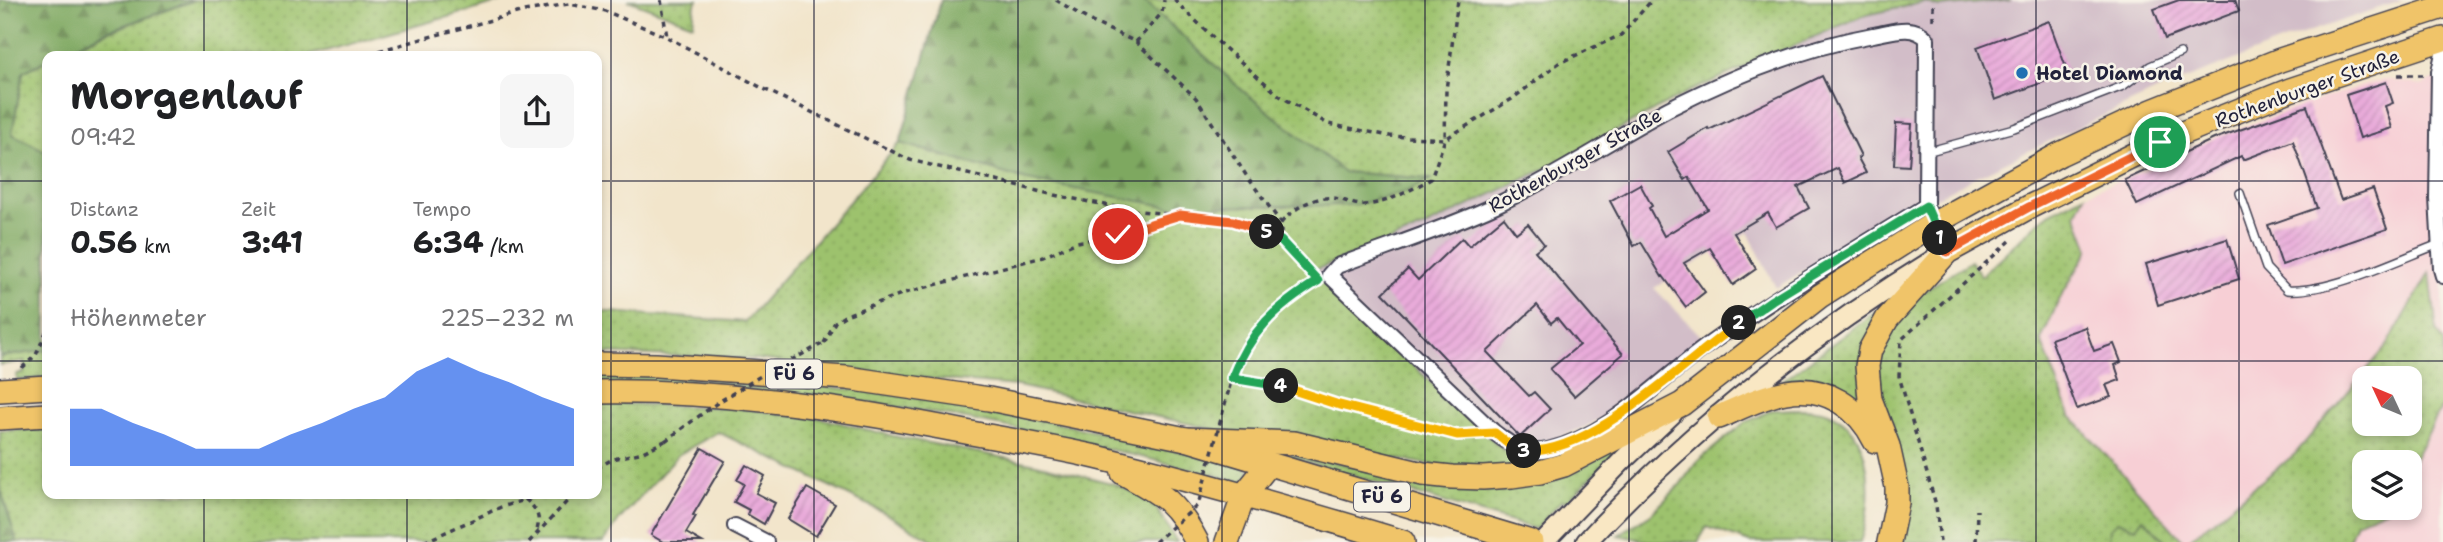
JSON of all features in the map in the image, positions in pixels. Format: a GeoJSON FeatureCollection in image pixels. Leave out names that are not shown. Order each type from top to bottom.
{"type":"FeatureCollection","features":[{"type":"Feature","properties":{"kind":"main road","name":"Rothenburger Straße"},"geometry":{"type":"LineString","coordinates":[[1544,542],[1578,505],[1682,404],[1929,215],[2152,111],[2280,60],[2442,13]]}},
{"type":"Feature","properties":{"kind":"main road","name":"Rothenburger Straße"},"geometry":{"type":"LineString","coordinates":[[1586,542],[1719,417],[1785,361],[1840,321],[1947,252],[2029,207],[2160,142],[2290,90],[2443,40]]}},
{"type":"Feature","properties":{"kind":"main road"},"geometry":{"type":"LineString","coordinates":[[1889,542],[1897,503],[1897,487],[1888,446],[1870,399],[1867,366],[1870,350],[1887,319],[1947,252]]}},
{"type":"Feature","properties":{"kind":"main road","name":"FÜ 6"},"geometry":{"type":"LineString","coordinates":[[602,364],[656,365],[847,378],[989,399],[1186,439],[1531,542]]}},
{"type":"Feature","properties":{"kind":"main road"},"geometry":{"type":"LineString","coordinates":[[0,390],[42,387]]}},
{"type":"Feature","properties":{"kind":"main road"},"geometry":{"type":"LineString","coordinates":[[1719,417],[1788,391],[1820,393],[1850,407],[1870,430],[1882,461],[1888,497],[1879,542]]}},
{"type":"Feature","properties":{"kind":"main road","name":"FÜ 6"},"geometry":{"type":"LineString","coordinates":[[602,393],[733,398],[838,408],[1093,456],[1244,495],[1403,542]]}},
{"type":"Feature","properties":{"kind":"main road"},"geometry":{"type":"LineString","coordinates":[[1186,439],[1294,443],[1423,474],[1483,478],[1540,472],[1564,465],[1682,404]]}},
{"type":"Feature","properties":{"kind":"main road"},"geometry":{"type":"LineString","coordinates":[[0,418],[42,415]]}},
{"type":"Feature","properties":{"kind":"main road"},"geometry":{"type":"LineString","coordinates":[[1093,456],[1164,495],[1179,510],[1197,542]]}},
{"type":"Feature","properties":{"kind":"main road"},"geometry":{"type":"LineString","coordinates":[[1227,542],[1244,495],[1269,464]]}},
{"type":"Feature","properties":{"kind":"street","name":"Rothenburger Straße"},"geometry":{"type":"LineString","coordinates":[[1929,215],[1772,300],[1711,343],[1641,399],[1586,435],[1560,446],[1535,452],[1525,452],[1512,447],[1495,433],[1324,278],[1337,266],[1448,226],[1541,183],[1633,128],[1709,88],[1776,61],[1847,40],[1910,29],[1921,32],[1927,39],[1926,152],[1929,215],[1947,252]]}},
{"type":"Feature","properties":{"kind":"street"},"geometry":{"type":"LineString","coordinates":[[2443,53],[2439,72],[2437,198],[2443,276]]}},
{"type":"Feature","properties":{"kind":"street"},"geometry":{"type":"LineString","coordinates":[[735,526],[766,542]]}},
{"type":"Feature","properties":{"kind":"lane"},"geometry":{"type":"LineString","coordinates":[[1926,152],[2014,128],[2111,91],[2123,86],[2150,66],[2180,53]]}},
{"type":"Feature","properties":{"kind":"lane"},"geometry":{"type":"LineString","coordinates":[[2240,193],[2266,268],[2287,290],[2304,291],[2326,287],[2439,244]]}},
{"type":"Feature","properties":{"kind":"path"},"geometry":{"type":"LineString","coordinates":[[661,0],[667,37]]}},
{"type":"Feature","properties":{"kind":"path"},"geometry":{"type":"LineString","coordinates":[[1056,0],[1092,22],[1136,42],[1196,98],[1281,223],[1281,241]]}},
{"type":"Feature","properties":{"kind":"path"},"geometry":{"type":"LineString","coordinates":[[1136,42],[1162,13],[1164,0]]}},
{"type":"Feature","properties":{"kind":"path"},"geometry":{"type":"LineString","coordinates":[[1174,0],[1280,96],[1328,124],[1390,136],[1446,139],[1512,99],[1559,64],[1621,36],[1652,0]]}},
{"type":"Feature","properties":{"kind":"path"},"geometry":{"type":"LineString","coordinates":[[1281,223],[1293,210],[1304,204],[1332,198],[1362,206],[1384,201],[1431,179],[1446,139],[1446,90],[1458,0]]}},
{"type":"Feature","properties":{"kind":"path"},"geometry":{"type":"LineString","coordinates":[[1933,0],[1933,20]]}},
{"type":"Feature","properties":{"kind":"path"},"geometry":{"type":"LineString","coordinates":[[378,51],[524,12],[569,4],[605,12],[667,37],[775,94],[911,160],[1054,195],[1131,210],[1233,221],[1267,232],[1324,278],[1287,302],[1260,326],[1241,355],[1232,378],[1198,505],[1155,542]]}},
{"type":"Feature","properties":{"kind":"path"},"geometry":{"type":"LineString","coordinates":[[2393,74],[2418,76],[2439,72]]}},
{"type":"Feature","properties":{"kind":"path"},"geometry":{"type":"LineString","coordinates":[[602,465],[613,459],[643,452],[665,441],[759,377],[824,343],[835,323],[846,315],[904,293],[1042,257],[1077,242],[1118,234],[1180,215]]}},
{"type":"Feature","properties":{"kind":"path"},"geometry":{"type":"LineString","coordinates":[[1940,542],[1936,505],[1899,376],[1901,340],[2013,238]]}},
{"type":"Feature","properties":{"kind":"path"},"geometry":{"type":"LineString","coordinates":[[36,355],[42,341]]}},
{"type":"Feature","properties":{"kind":"path"},"geometry":{"type":"LineString","coordinates":[[1232,378],[1280,386],[1336,404],[1457,435],[1495,433]]}},
{"type":"Feature","properties":{"kind":"path"},"geometry":{"type":"LineString","coordinates":[[424,542],[524,499],[536,510],[540,520],[537,532]]}},
{"type":"Feature","properties":{"kind":"path"},"geometry":{"type":"LineString","coordinates":[[529,542],[569,499]]}},
{"type":"Feature","properties":{"kind":"path"},"geometry":{"type":"LineString","coordinates":[[1976,542],[1978,510]]}},
{"type":"Feature","properties":{"kind":"shaded area"},"geometry":{"type":"Polygon","coordinates":[[[2011,0],[2403,0],[2296,36],[2165,87],[1967,181],[1817,262],[1776,288],[1748,232],[1654,288],[1704,339],[1607,415],[1550,441],[1535,445],[1516,442],[1508,454],[1312,271],[1420,229],[1765,60],[1862,16],[1925,2],[1939,7],[2011,0]]]}},
{"type":"Feature","properties":{"kind":"shaded area"},"geometry":{"type":"Polygon","coordinates":[[[2443,76],[2443,342],[2437,332],[2430,273],[2387,346],[2370,366],[2352,366],[2352,387],[2295,454],[2184,542],[2070,415],[2041,339],[2058,302],[2076,214],[2085,195],[2211,138],[2305,104],[2384,79],[2422,85],[2443,76]]]}},
{"type":"Feature","properties":{"kind":"shaded area"},"geometry":{"type":"Polygon","coordinates":[[[2443,405],[2443,542],[2348,542],[2356,522],[2361,520],[2422,520],[2422,450],[2419,450],[2443,405]]]}},
{"type":"Feature","properties":{"kind":"green space"},"geometry":{"type":"Polygon","coordinates":[[[0,0],[195,0],[102,33],[66,51],[42,51],[42,62],[23,72],[12,134],[42,149],[42,351],[0,357],[0,0]]]}},
{"type":"Feature","properties":{"kind":"green space"},"geometry":{"type":"Polygon","coordinates":[[[195,0],[509,0],[325,51],[66,51],[102,34],[195,0]]]}},
{"type":"Feature","properties":{"kind":"green space"},"geometry":{"type":"Polygon","coordinates":[[[628,0],[698,0],[695,4],[693,24],[628,0]]]}},
{"type":"Feature","properties":{"kind":"green space"},"geometry":{"type":"Polygon","coordinates":[[[941,0],[1143,0],[1243,91],[1344,172],[1431,179],[1406,192],[1355,205],[1171,207],[1027,180],[900,143],[941,0]]]}},
{"type":"Feature","properties":{"kind":"green space"},"geometry":{"type":"Polygon","coordinates":[[[1143,0],[2011,0],[1939,7],[1925,2],[1862,16],[1688,92],[1547,168],[1420,229],[1312,271],[1508,454],[1524,458],[1523,468],[1478,472],[1222,431],[1018,386],[910,377],[757,359],[602,353],[602,311],[745,322],[900,143],[1027,180],[1429,179],[1344,172],[1243,91],[1143,0]]]}},
{"type":"Feature","properties":{"kind":"green space"},"geometry":{"type":"Polygon","coordinates":[[[42,62],[42,149],[12,134],[23,72],[42,62]]]}},
{"type":"Feature","properties":{"kind":"green space"},"geometry":{"type":"Polygon","coordinates":[[[2085,195],[2076,214],[2089,249],[2058,302],[2041,340],[2070,415],[2184,542],[2166,542],[2143,518],[2136,528],[2111,529],[2109,542],[1902,542],[1900,476],[1881,414],[1876,355],[1916,296],[1971,261],[1981,276],[2043,217],[2085,195]]]}},
{"type":"Feature","properties":{"kind":"green space"},"geometry":{"type":"Polygon","coordinates":[[[2430,272],[2437,332],[2443,342],[2443,405],[2419,450],[2352,450],[2352,520],[2361,520],[2356,522],[2348,542],[2186,542],[2295,454],[2352,387],[2352,436],[2422,436],[2422,366],[2370,366],[2387,346],[2430,272]]]}},
{"type":"Feature","properties":{"kind":"green space"},"geometry":{"type":"Polygon","coordinates":[[[1883,306],[1885,308],[1865,407],[1778,384],[1883,306]]]}},
{"type":"Feature","properties":{"kind":"green space"},"geometry":{"type":"Polygon","coordinates":[[[42,351],[42,378],[17,380],[16,375],[24,372],[24,361],[0,365],[0,357],[42,351]]]}},
{"type":"Feature","properties":{"kind":"green space"},"geometry":{"type":"Polygon","coordinates":[[[602,372],[777,383],[912,397],[993,410],[1100,433],[1243,466],[1251,472],[1242,482],[1083,443],[922,411],[787,393],[602,383],[602,372]]]}},
{"type":"Feature","properties":{"kind":"green space"},"geometry":{"type":"Polygon","coordinates":[[[602,403],[737,408],[824,419],[893,436],[1036,464],[1115,484],[1152,501],[1177,542],[936,542],[881,511],[718,432],[678,455],[620,519],[604,542],[17,542],[0,488],[0,431],[42,429],[42,499],[602,499],[602,403]]]}},
{"type":"Feature","properties":{"kind":"green space"},"geometry":{"type":"Polygon","coordinates":[[[1772,410],[1820,410],[1842,421],[1854,434],[1867,468],[1869,488],[1865,526],[1860,542],[1750,542],[1707,527],[1698,542],[1653,542],[1618,535],[1651,514],[1679,486],[1697,462],[1744,423],[1772,410]]]}},
{"type":"Feature","properties":{"kind":"green space"},"geometry":{"type":"Polygon","coordinates":[[[1622,447],[1566,502],[1562,500],[1536,529],[1280,454],[1281,452],[1447,483],[1622,447]]]}},
{"type":"Feature","properties":{"kind":"green space"},"geometry":{"type":"Polygon","coordinates":[[[0,488],[17,542],[0,542],[0,488]]]}},
{"type":"Feature","properties":{"kind":"green space"},"geometry":{"type":"Polygon","coordinates":[[[2143,518],[2166,542],[2109,542],[2110,529],[2117,521],[2136,528],[2143,518]]]}},
{"type":"Feature","properties":{"kind":"building"},"geometry":{"type":"Polygon","coordinates":[[[2179,0],[2235,0],[2239,11],[2165,39],[2154,9],[2179,0]]]}},
{"type":"Feature","properties":{"kind":"building"},"geometry":{"type":"Polygon","coordinates":[[[2049,21],[2068,73],[1995,100],[1977,47],[2049,21]]]}},
{"type":"Feature","properties":{"kind":"building"},"geometry":{"type":"Polygon","coordinates":[[[1822,76],[1861,156],[1858,158],[1866,173],[1845,183],[1838,168],[1798,187],[1809,208],[1776,227],[1768,213],[1734,233],[1756,269],[1733,285],[1710,248],[1684,263],[1705,292],[1686,307],[1662,277],[1641,242],[1634,246],[1610,201],[1640,184],[1664,236],[1708,209],[1689,177],[1685,180],[1668,152],[1708,128],[1709,130],[1822,76]]]}},
{"type":"Feature","properties":{"kind":"building"},"geometry":{"type":"Polygon","coordinates":[[[2386,82],[2393,103],[2385,106],[2392,128],[2360,138],[2346,95],[2386,82]]]}},
{"type":"Feature","properties":{"kind":"building"},"geometry":{"type":"Polygon","coordinates":[[[2307,106],[2341,200],[2373,189],[2387,229],[2282,265],[2268,225],[2317,208],[2293,141],[2243,160],[2241,156],[2137,205],[2125,180],[2214,139],[2307,106]]]}},
{"type":"Feature","properties":{"kind":"building"},"geometry":{"type":"Polygon","coordinates":[[[1896,123],[1912,124],[1909,166],[1894,165],[1896,123]]]}},
{"type":"Feature","properties":{"kind":"building"},"geometry":{"type":"Polygon","coordinates":[[[1504,217],[1516,233],[1528,224],[1544,244],[1535,251],[1623,354],[1574,396],[1550,369],[1579,345],[1557,318],[1551,323],[1537,305],[1487,352],[1529,396],[1534,392],[1550,409],[1520,437],[1383,293],[1408,269],[1418,280],[1462,238],[1469,246],[1504,217]]]}},
{"type":"Feature","properties":{"kind":"building"},"geometry":{"type":"Polygon","coordinates":[[[2227,239],[2239,279],[2158,305],[2146,264],[2227,239]]]}},
{"type":"Feature","properties":{"kind":"building"},"geometry":{"type":"Polygon","coordinates":[[[2085,327],[2094,351],[2114,344],[2121,362],[2115,365],[2120,380],[2106,385],[2111,397],[2077,409],[2051,339],[2085,327]]]}},
{"type":"Feature","properties":{"kind":"building"},"geometry":{"type":"Polygon","coordinates":[[[702,448],[725,461],[693,515],[696,516],[686,533],[702,542],[663,542],[651,535],[702,448]]]}},
{"type":"Feature","properties":{"kind":"building"},"geometry":{"type":"Polygon","coordinates":[[[746,465],[765,476],[756,493],[775,503],[764,524],[747,514],[749,510],[734,502],[744,484],[737,480],[746,465]]]}},
{"type":"Feature","properties":{"kind":"building"},"geometry":{"type":"Polygon","coordinates":[[[807,488],[835,504],[816,536],[788,519],[807,488]]]}},
{"type":"Feature","properties":{"kind":"place","name":"Hotel Diamond"},"geometry":{"type":"Point","coordinates":[2022,73]}},
{"type":"Feature","properties":{"kind":"route"},"geometry":{"type":"LineString","coordinates":[[1118,234],[1180,215],[1233,221],[1267,232],[1281,241],[1318,281],[1287,302],[1260,326],[1241,355],[1232,378],[1280,386],[1336,404],[1457,435],[1495,433],[1512,447],[1525,452],[1535,452],[1560,446],[1611,420],[1772,300],[1926,206],[1947,252],[2029,207],[2160,142]]}}]}
